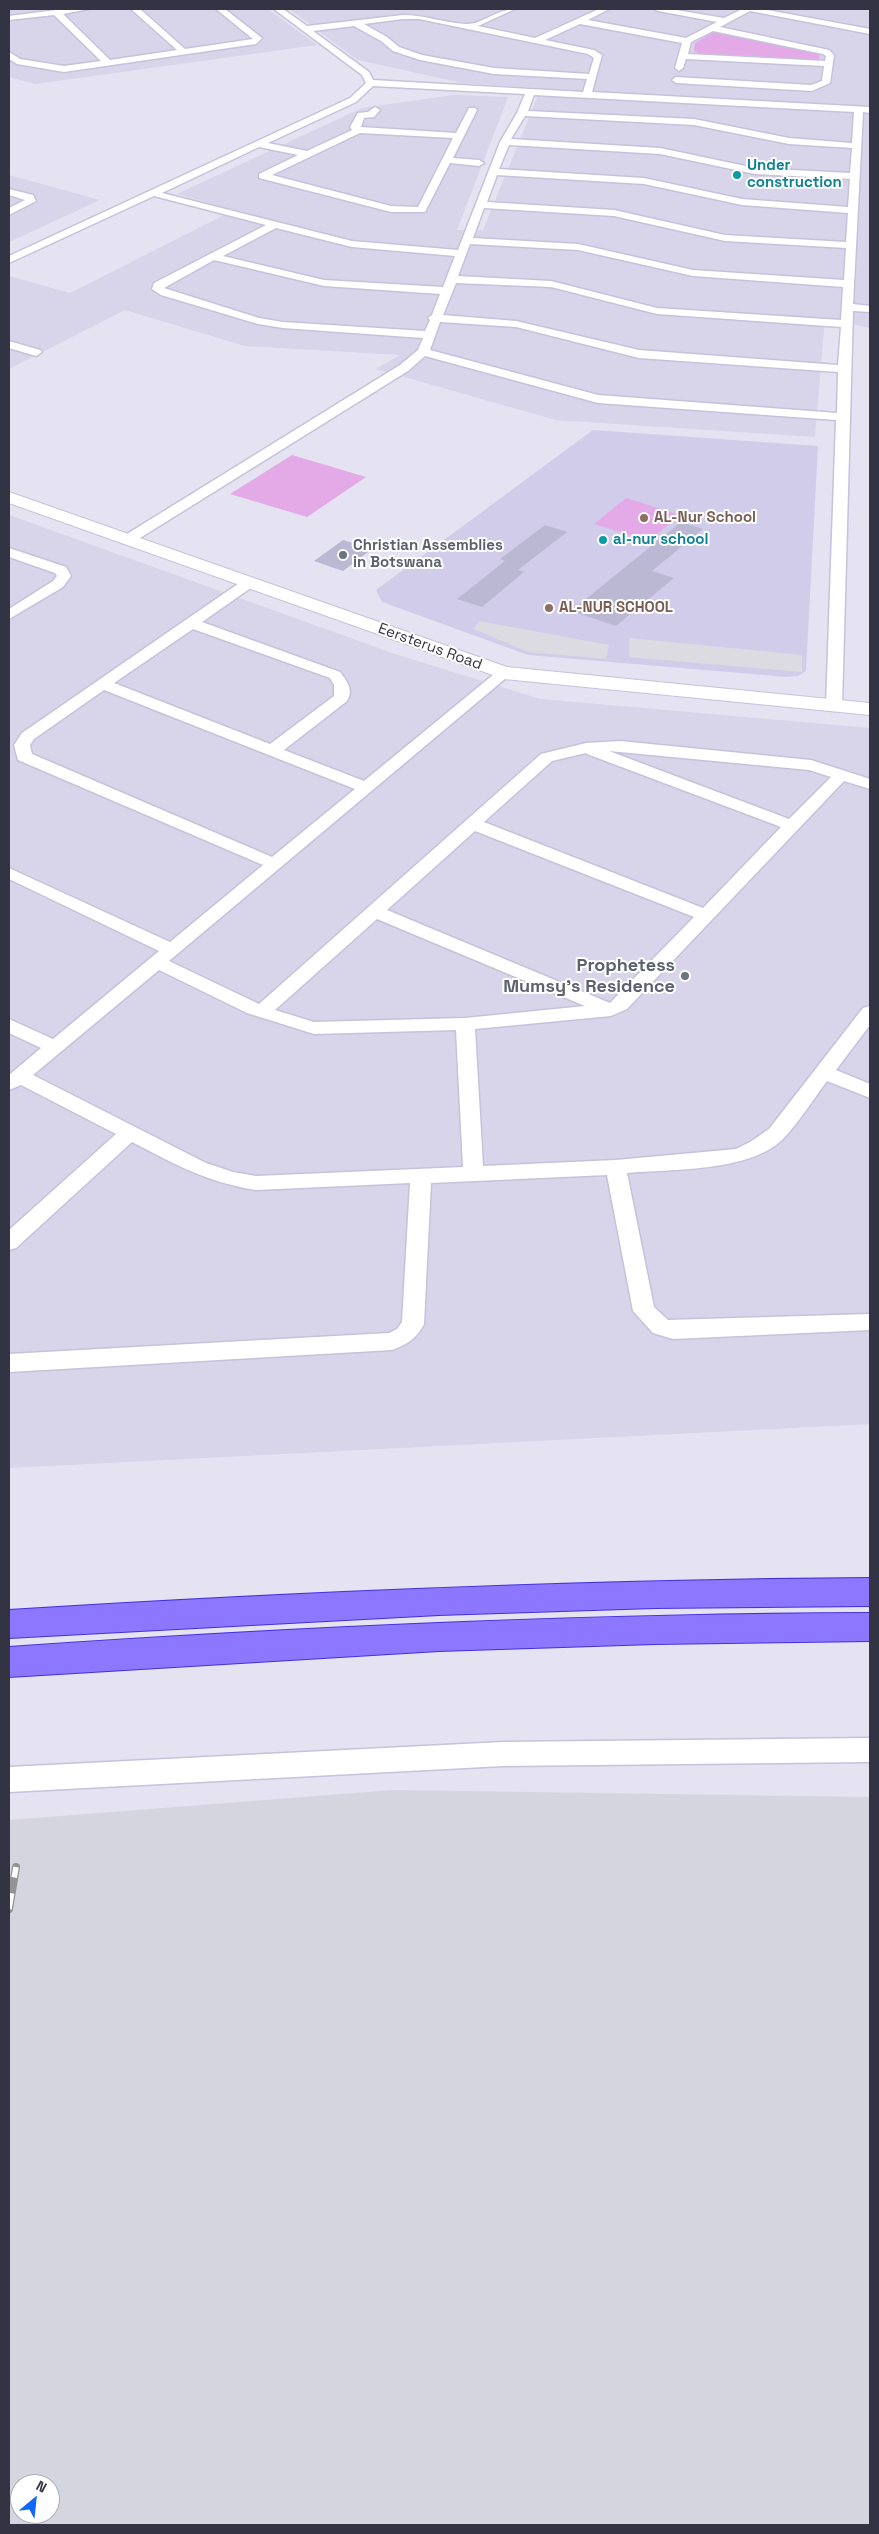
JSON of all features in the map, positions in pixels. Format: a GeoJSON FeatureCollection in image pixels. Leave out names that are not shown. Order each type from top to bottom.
{"type":"FeatureCollection","features":[{"type":"Feature","properties":{"kind":"highway"},"geometry":{"type":"LineString","coordinates":[[9,1624],[237,1609],[713,1592],[870,1592]]}},
{"type":"Feature","properties":{"kind":"highway"},"geometry":{"type":"LineString","coordinates":[[9,1662],[242,1645],[729,1627],[870,1627]]}},
{"type":"Feature","properties":{"kind":"street"},"geometry":{"type":"LineString","coordinates":[[10,16],[85,9]]}},
{"type":"Feature","properties":{"kind":"street"},"geometry":{"type":"LineString","coordinates":[[135,9],[184,52]]}},
{"type":"Feature","properties":{"kind":"street"},"geometry":{"type":"LineString","coordinates":[[9,55],[17,61],[53,69],[256,41],[258,38],[220,9]]}},
{"type":"Feature","properties":{"kind":"street"},"geometry":{"type":"LineString","coordinates":[[9,260],[353,100],[368,89],[370,83],[366,74],[278,9]]}},
{"type":"Feature","properties":{"kind":"street"},"geometry":{"type":"LineString","coordinates":[[468,27],[511,9]]}},
{"type":"Feature","properties":{"kind":"street"},"geometry":{"type":"LineString","coordinates":[[536,41],[606,9]]}},
{"type":"Feature","properties":{"kind":"street"},"geometry":{"type":"LineString","coordinates":[[658,9],[724,21]]}},
{"type":"Feature","properties":{"kind":"street"},"geometry":{"type":"LineString","coordinates":[[579,21],[687,41],[749,9],[870,31]]}},
{"type":"Feature","properties":{"kind":"street"},"geometry":{"type":"LineString","coordinates":[[56,12],[107,62]]}},
{"type":"Feature","properties":{"kind":"street"},"geometry":{"type":"LineString","coordinates":[[804,18],[813,14]]}},
{"type":"Feature","properties":{"kind":"street"},"geometry":{"type":"LineString","coordinates":[[306,29],[411,16],[597,54],[599,57],[591,77],[587,95]]}},
{"type":"Feature","properties":{"kind":"street"},"geometry":{"type":"LineString","coordinates":[[355,23],[405,53],[483,70],[567,74]]}},
{"type":"Feature","properties":{"kind":"street"},"geometry":{"type":"LineString","coordinates":[[676,80],[812,88],[826,83],[830,54],[818,49],[711,28]]}},
{"type":"Feature","properties":{"kind":"street"},"geometry":{"type":"LineString","coordinates":[[384,39],[413,44]]}},
{"type":"Feature","properties":{"kind":"street"},"geometry":{"type":"LineString","coordinates":[[673,100],[676,80],[687,41]]}},
{"type":"Feature","properties":{"kind":"street"},"geometry":{"type":"LineString","coordinates":[[682,56],[830,64]]}},
{"type":"Feature","properties":{"kind":"street"},"geometry":{"type":"LineString","coordinates":[[500,61],[591,77]]}},
{"type":"Feature","properties":{"kind":"street"},"geometry":{"type":"LineString","coordinates":[[370,83],[865,110],[858,146],[860,162],[855,176],[857,196],[852,210],[856,230],[851,245],[856,267],[850,284],[844,369],[834,706]]}},
{"type":"Feature","properties":{"kind":"street"},"geometry":{"type":"LineString","coordinates":[[127,540],[404,368],[423,352],[434,318],[467,241],[505,142],[522,113],[530,92]]}},
{"type":"Feature","properties":{"kind":"street"},"geometry":{"type":"LineString","coordinates":[[359,130],[355,127],[361,115],[371,115],[375,110]]}},
{"type":"Feature","properties":{"kind":"street"},"geometry":{"type":"LineString","coordinates":[[459,136],[359,130],[263,176],[394,210],[423,209],[472,110]]}},
{"type":"Feature","properties":{"kind":"street"},"geometry":{"type":"LineString","coordinates":[[522,113],[694,122],[789,141],[858,146]]}},
{"type":"Feature","properties":{"kind":"street"},"geometry":{"type":"LineString","coordinates":[[410,133],[416,121]]}},
{"type":"Feature","properties":{"kind":"street"},"geometry":{"type":"LineString","coordinates":[[505,142],[664,151],[755,171],[855,176]]}},
{"type":"Feature","properties":{"kind":"street"},"geometry":{"type":"LineString","coordinates":[[257,144],[308,154]]}},
{"type":"Feature","properties":{"kind":"street"},"geometry":{"type":"LineString","coordinates":[[447,160],[479,162]]}},
{"type":"Feature","properties":{"kind":"street"},"geometry":{"type":"LineString","coordinates":[[494,172],[644,181],[742,202],[852,210]]}},
{"type":"Feature","properties":{"kind":"street"},"geometry":{"type":"LineString","coordinates":[[9,192],[29,197],[31,201],[9,212]]}},
{"type":"Feature","properties":{"kind":"street"},"geometry":{"type":"LineString","coordinates":[[152,193],[364,246],[461,253]]}},
{"type":"Feature","properties":{"kind":"street"},"geometry":{"type":"LineString","coordinates":[[481,205],[614,213],[725,238],[851,245]]}},
{"type":"Feature","properties":{"kind":"street"},"geometry":{"type":"LineString","coordinates":[[274,225],[158,285],[158,289],[269,323],[430,335]]}},
{"type":"Feature","properties":{"kind":"street"},"geometry":{"type":"LineString","coordinates":[[467,241],[578,248],[693,272],[850,284]]}},
{"type":"Feature","properties":{"kind":"street"},"geometry":{"type":"LineString","coordinates":[[214,257],[324,283],[551,284],[657,312],[847,324]]}},
{"type":"Feature","properties":{"kind":"street"},"geometry":{"type":"LineString","coordinates":[[849,307],[870,309]]}},
{"type":"Feature","properties":{"kind":"street"},"geometry":{"type":"LineString","coordinates":[[434,318],[516,324],[639,354],[844,369]]}},
{"type":"Feature","properties":{"kind":"street"},"geometry":{"type":"LineString","coordinates":[[9,344],[36,352]]}},
{"type":"Feature","properties":{"kind":"street"},"geometry":{"type":"LineString","coordinates":[[423,352],[598,399],[842,417]]}},
{"type":"Feature","properties":{"kind":"street","name":"Eersterus Road"},"geometry":{"type":"LineString","coordinates":[[9,498],[504,673],[870,709]]}},
{"type":"Feature","properties":{"kind":"street"},"geometry":{"type":"LineString","coordinates":[[9,552],[61,570],[64,576],[58,584],[9,615]]}},
{"type":"Feature","properties":{"kind":"street"},"geometry":{"type":"LineString","coordinates":[[250,582],[28,736],[22,745],[24,757],[275,864]]}},
{"type":"Feature","properties":{"kind":"street"},"geometry":{"type":"LineString","coordinates":[[191,623],[336,675],[342,685],[342,698],[273,750]]}},
{"type":"Feature","properties":{"kind":"street"},"geometry":{"type":"LineString","coordinates":[[504,673],[14,1081],[130,1133],[199,1168],[232,1180],[256,1183],[616,1167],[746,1154],[776,1134],[870,1012]]}},
{"type":"Feature","properties":{"kind":"street"},"geometry":{"type":"LineString","coordinates":[[102,684],[368,788]]}},
{"type":"Feature","properties":{"kind":"street"},"geometry":{"type":"LineString","coordinates":[[262,1012],[547,757],[586,748],[620,746],[821,766],[870,784]]}},
{"type":"Feature","properties":{"kind":"street"},"geometry":{"type":"LineString","coordinates":[[586,748],[794,826]]}},
{"type":"Feature","properties":{"kind":"street"},"geometry":{"type":"LineString","coordinates":[[157,962],[262,1012],[291,1023],[314,1028],[465,1024],[611,1010],[620,1005],[708,916],[842,774]]}},
{"type":"Feature","properties":{"kind":"street"},"geometry":{"type":"LineString","coordinates":[[473,824],[708,916]]}},
{"type":"Feature","properties":{"kind":"street"},"geometry":{"type":"LineString","coordinates":[[9,873],[172,950]]}},
{"type":"Feature","properties":{"kind":"street"},"geometry":{"type":"LineString","coordinates":[[374,911],[611,1010]]}},
{"type":"Feature","properties":{"kind":"street"},"geometry":{"type":"LineString","coordinates":[[465,1024],[473,1174]]}},
{"type":"Feature","properties":{"kind":"street"},"geometry":{"type":"LineString","coordinates":[[9,1025],[54,1047]]}},
{"type":"Feature","properties":{"kind":"street"},"geometry":{"type":"LineString","coordinates":[[824,1072],[870,1091]]}},
{"type":"Feature","properties":{"kind":"street"},"geometry":{"type":"LineString","coordinates":[[9,1242],[130,1133]]}},
{"type":"Feature","properties":{"kind":"street"},"geometry":{"type":"LineString","coordinates":[[616,1167],[644,1311],[661,1327],[673,1330],[870,1322]]}},
{"type":"Feature","properties":{"kind":"street"},"geometry":{"type":"LineString","coordinates":[[9,1363],[392,1341],[405,1335],[413,1324],[421,1176]]}},
{"type":"Feature","properties":{"kind":"street"},"geometry":{"type":"LineString","coordinates":[[9,1780],[503,1754],[870,1750]]}},
{"type":"Feature","properties":{"kind":"shaded area"},"geometry":{"type":"Polygon","coordinates":[[[9,9],[268,9],[317,45],[35,84],[9,77],[9,9]]]}},
{"type":"Feature","properties":{"kind":"shaded area"},"geometry":{"type":"Polygon","coordinates":[[[289,9],[870,9],[870,328],[825,318],[815,437],[556,420],[376,369],[400,355],[245,346],[125,310],[9,369],[9,276],[70,293],[234,210],[177,194],[362,108],[454,95],[508,97],[457,230],[483,230],[541,88],[462,83],[358,60],[289,9]]]}},
{"type":"Feature","properties":{"kind":"shaded area"},"geometry":{"type":"Polygon","coordinates":[[[715,31],[820,53],[819,59],[813,61],[700,54],[694,51],[695,43],[715,31]]]}},
{"type":"Feature","properties":{"kind":"shaded area"},"geometry":{"type":"Polygon","coordinates":[[[9,175],[100,200],[9,242],[9,175]]]}},
{"type":"Feature","properties":{"kind":"shaded area","name":"AL-Nur School"},"geometry":{"type":"Polygon","coordinates":[[[593,430],[818,446],[806,671],[798,676],[787,677],[528,655],[382,602],[376,590],[593,430]]]}},
{"type":"Feature","properties":{"kind":"shaded area"},"geometry":{"type":"Polygon","coordinates":[[[292,455],[366,477],[307,517],[230,494],[292,455]]]}},
{"type":"Feature","properties":{"kind":"shaded area"},"geometry":{"type":"Polygon","coordinates":[[[626,498],[680,515],[649,541],[594,524],[626,498]]]}},
{"type":"Feature","properties":{"kind":"shaded area"},"geometry":{"type":"Polygon","coordinates":[[[9,515],[395,654],[540,699],[870,728],[870,1424],[9,1468],[9,515]]]}},
{"type":"Feature","properties":{"kind":"shaded area"},"geometry":{"type":"Polygon","coordinates":[[[479,621],[609,645],[606,659],[528,652],[474,629],[479,621]]]}},
{"type":"Feature","properties":{"kind":"shaded area"},"geometry":{"type":"Polygon","coordinates":[[[629,638],[802,655],[802,672],[629,657],[629,638]]]}},
{"type":"Feature","properties":{"kind":"shaded area"},"geometry":{"type":"Polygon","coordinates":[[[393,1790],[870,1797],[870,2525],[9,2525],[9,1820],[393,1790]]]}},
{"type":"Feature","properties":{"kind":"building","name":"al-nur school"},"geometry":{"type":"Polygon","coordinates":[[[681,522],[703,529],[652,571],[674,578],[616,626],[571,611],[681,522]]]}},
{"type":"Feature","properties":{"kind":"building"},"geometry":{"type":"Polygon","coordinates":[[[545,525],[567,532],[518,570],[524,572],[482,607],[457,599],[505,561],[500,559],[545,525]]]}},
{"type":"Feature","properties":{"kind":"building","name":"Christian Assemblies in Botswana"},"geometry":{"type":"Polygon","coordinates":[[[343,540],[372,549],[343,571],[314,561],[343,540]]]}},
{"type":"Feature","properties":{"kind":"railway"},"geometry":{"type":"LineString","coordinates":[[9,1909],[16,1867]]}},
{"type":"Feature","properties":{"kind":"place","name":"Under construction"},"geometry":{"type":"Point","coordinates":[737,175]}},
{"type":"Feature","properties":{"kind":"place","name":"AL-Nur School"},"geometry":{"type":"Point","coordinates":[644,518]}},
{"type":"Feature","properties":{"kind":"place","name":"al-nur school"},"geometry":{"type":"Point","coordinates":[603,540]}},
{"type":"Feature","properties":{"kind":"place","name":"Christian Assemblies in Botswana"},"geometry":{"type":"Point","coordinates":[343,555]}},
{"type":"Feature","properties":{"kind":"place","name":"AL-NUR SCHOOL"},"geometry":{"type":"Point","coordinates":[549,608]}},
{"type":"Feature","properties":{"kind":"place","name":"Prophetess Mumsy's Residence"},"geometry":{"type":"Point","coordinates":[685,976]}}]}
